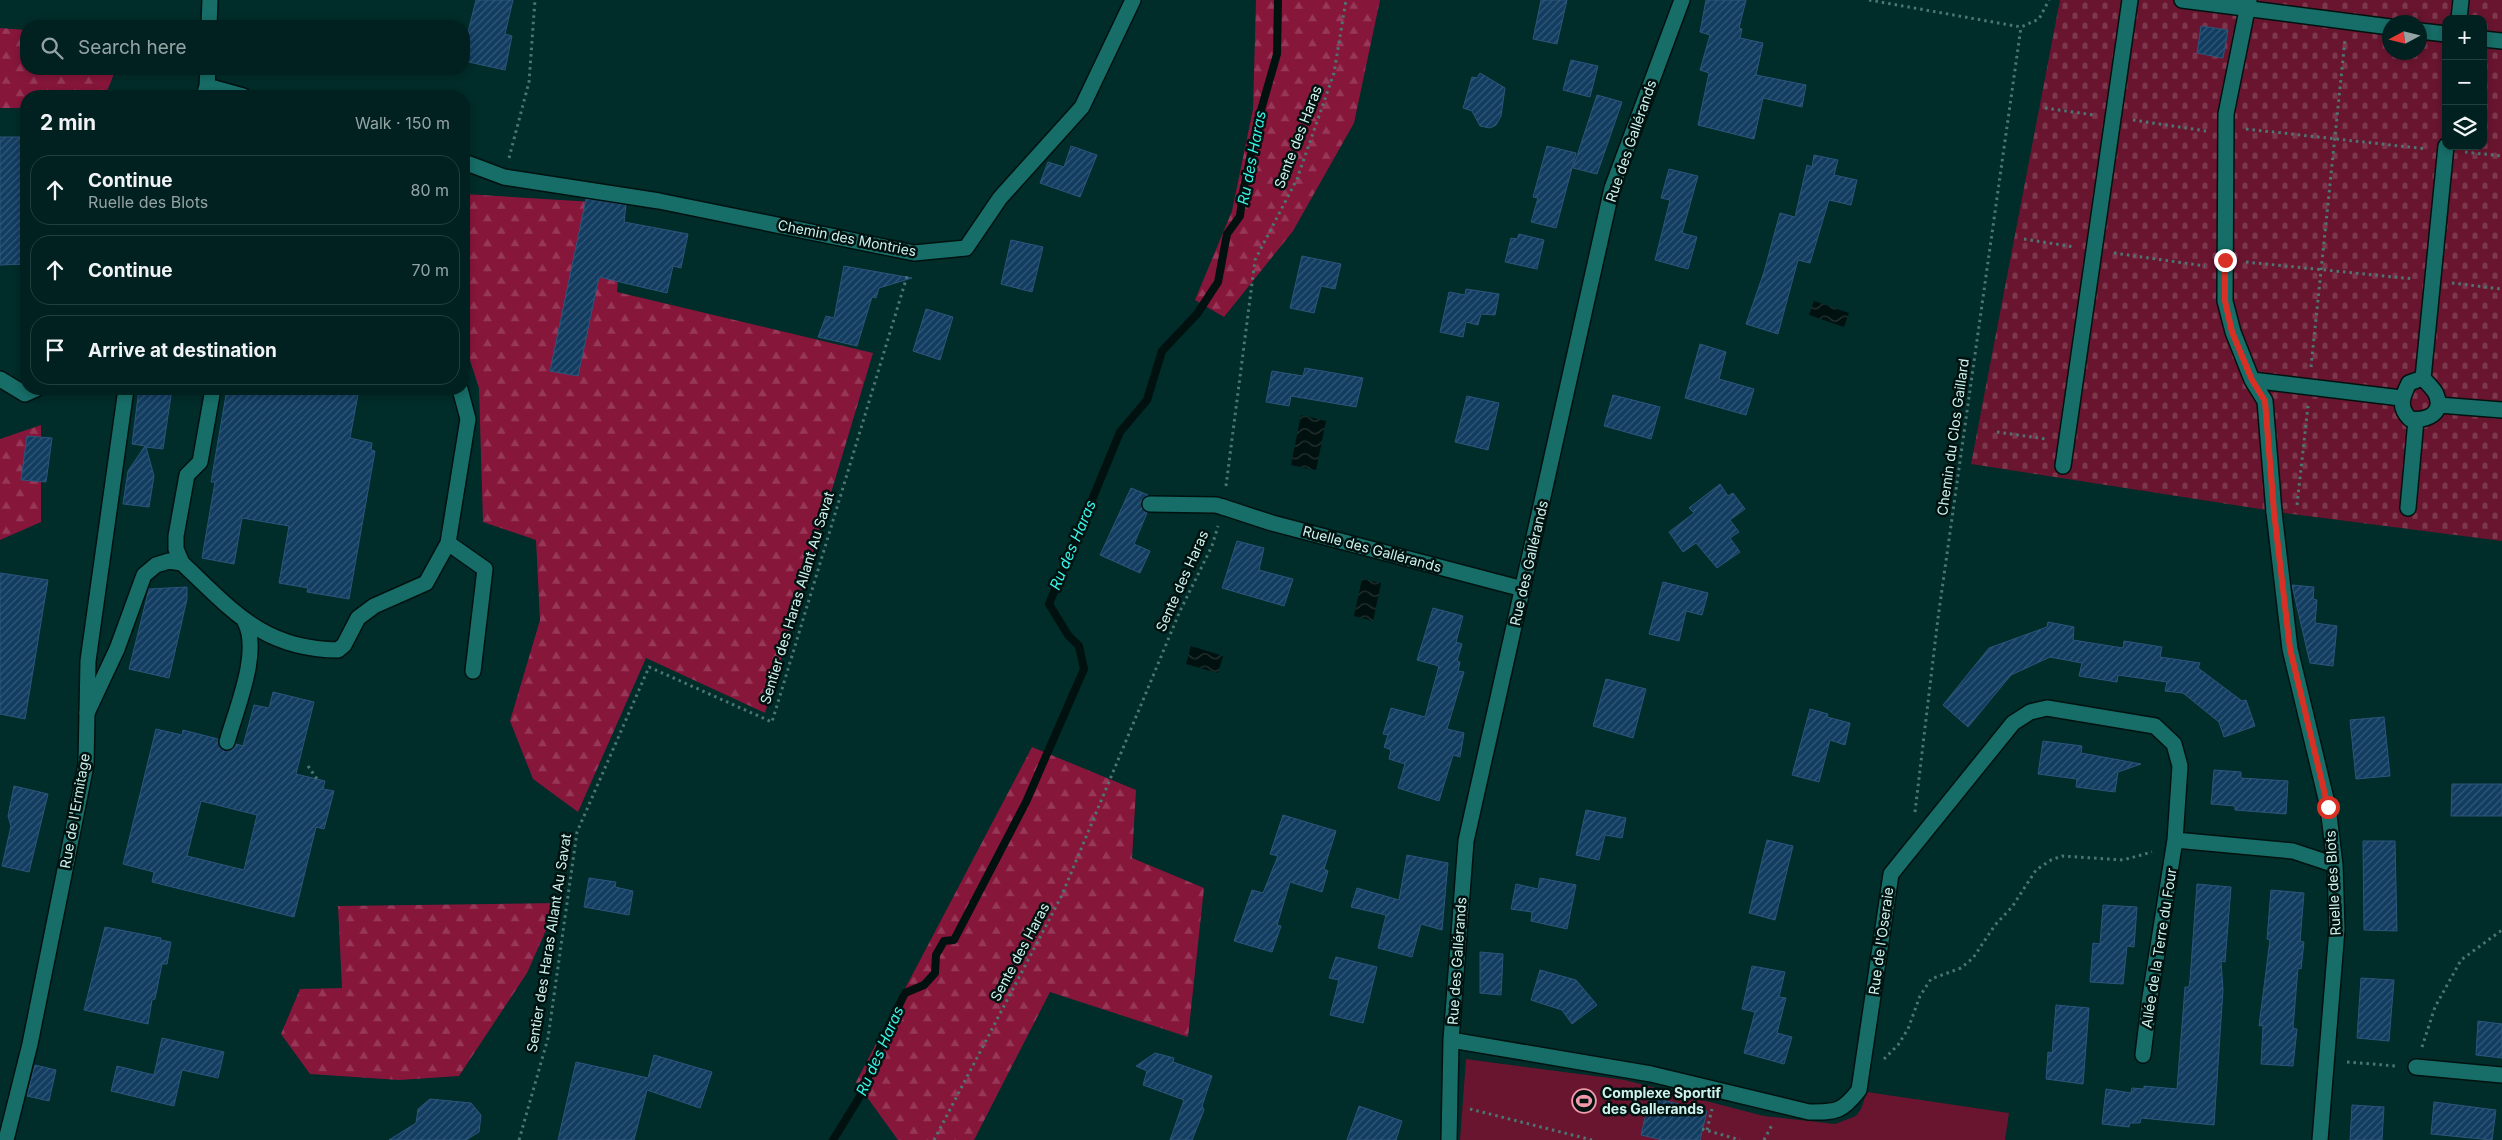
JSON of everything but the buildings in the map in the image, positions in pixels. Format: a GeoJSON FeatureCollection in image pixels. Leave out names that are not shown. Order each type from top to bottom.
{"type":"FeatureCollection","features":[{"type":"Feature","properties":{"kind":"street"},"geometry":{"type":"LineString","coordinates":[[209,20],[210,0]]}},
{"type":"Feature","properties":{"kind":"street","name":"Chemin des Montries"},"geometry":{"type":"LineString","coordinates":[[470,164],[504,178],[659,201],[914,253],[966,248],[1000,198],[1082,107],[1133,0]]}},
{"type":"Feature","properties":{"kind":"street","name":"Rue des Gallérands"},"geometry":{"type":"LineString","coordinates":[[1448,1140],[1451,1040],[1466,841],[1612,188],[1682,0]]}},
{"type":"Feature","properties":{"kind":"street"},"geometry":{"type":"LineString","coordinates":[[2063,466],[2130,0]]}},
{"type":"Feature","properties":{"kind":"street"},"geometry":{"type":"LineString","coordinates":[[2182,0],[2248,5],[2382,26]]}},
{"type":"Feature","properties":{"kind":"street"},"geometry":{"type":"LineString","coordinates":[[2459,15],[2461,0]]}},
{"type":"Feature","properties":{"kind":"street","name":"Ruelle des Blots"},"geometry":{"type":"LineString","coordinates":[[2248,5],[2226,114],[2225,301],[2232,332],[2252,380],[2265,401],[2274,512],[2290,649],[2328,807],[2335,865],[2337,929],[2320,1140]]}},
{"type":"Feature","properties":{"kind":"street"},"geometry":{"type":"LineString","coordinates":[[2427,32],[2442,34]]}},
{"type":"Feature","properties":{"kind":"street"},"geometry":{"type":"LineString","coordinates":[[2487,39],[2502,41]]}},
{"type":"Feature","properties":{"kind":"street"},"geometry":{"type":"LineString","coordinates":[[206,90],[207,75]]}},
{"type":"Feature","properties":{"kind":"street"},"geometry":{"type":"LineString","coordinates":[[2423,378],[2409,383],[2401,398],[2403,412],[2410,420],[2423,420],[2434,414],[2438,405],[2436,394],[2423,378],[2446,150]]}},
{"type":"Feature","properties":{"kind":"street"},"geometry":{"type":"LineString","coordinates":[[0,379],[20,391]]}},
{"type":"Feature","properties":{"kind":"street"},"geometry":{"type":"LineString","coordinates":[[2252,380],[2401,398]]}},
{"type":"Feature","properties":{"kind":"street","name":"Rue de l'Ermitage"},"geometry":{"type":"LineString","coordinates":[[6,1140],[30,1044],[86,765],[88,661],[125,395]]}},
{"type":"Feature","properties":{"kind":"street"},"geometry":{"type":"LineString","coordinates":[[212,395],[200,462],[187,476],[176,536],[176,549],[182,563],[245,622],[278,639],[314,649],[338,650],[344,645],[358,618],[374,606],[426,583],[448,543],[468,419],[462,395]]}},
{"type":"Feature","properties":{"kind":"street"},"geometry":{"type":"LineString","coordinates":[[2438,405],[2502,410]]}},
{"type":"Feature","properties":{"kind":"street"},"geometry":{"type":"LineString","coordinates":[[2408,508],[2416,420]]}},
{"type":"Feature","properties":{"kind":"street","name":"Ruelle des Gallérands"},"geometry":{"type":"LineString","coordinates":[[1150,504],[1216,504],[1282,526],[1523,589]]}},
{"type":"Feature","properties":{"kind":"street"},"geometry":{"type":"LineString","coordinates":[[448,543],[485,569],[473,671]]}},
{"type":"Feature","properties":{"kind":"street"},"geometry":{"type":"LineString","coordinates":[[88,713],[117,649],[144,575],[156,566],[169,561],[182,563]]}},
{"type":"Feature","properties":{"kind":"street"},"geometry":{"type":"LineString","coordinates":[[227,742],[252,654],[250,631],[245,622]]}},
{"type":"Feature","properties":{"kind":"street","name":"Rue de l'Oseraie"},"geometry":{"type":"LineString","coordinates":[[1451,1040],[1651,1074],[1809,1112],[1830,1112],[1847,1106],[1859,1090],[1890,874],[2013,723],[2030,712],[2047,708],[2155,726],[2174,744],[2180,766],[2175,840]]}},
{"type":"Feature","properties":{"kind":"street"},"geometry":{"type":"LineString","coordinates":[[2175,840],[2293,851],[2335,865]]}},
{"type":"Feature","properties":{"kind":"street","name":"Allée de la Terre du Four"},"geometry":{"type":"LineString","coordinates":[[2143,1055],[2150,996],[2175,840]]}},
{"type":"Feature","properties":{"kind":"street"},"geometry":{"type":"LineString","coordinates":[[2416,1067],[2502,1075]]}},
{"type":"Feature","properties":{"kind":"path"},"geometry":{"type":"LineString","coordinates":[[504,178],[529,82],[535,0]]}},
{"type":"Feature","properties":{"kind":"path","name":"Sente des Haras"},"geometry":{"type":"LineString","coordinates":[[934,1140],[1061,897],[1180,611],[1212,546],[1223,507],[1255,260],[1300,170],[1334,73],[1346,0]]}},
{"type":"Feature","properties":{"kind":"path"},"geometry":{"type":"LineString","coordinates":[[1869,0],[2022,27],[2039,19],[2049,0]]}},
{"type":"Feature","properties":{"kind":"path"},"geometry":{"type":"LineString","coordinates":[[2298,505],[2347,22]]}},
{"type":"Feature","properties":{"kind":"path","name":"Chemin du Clos Gaillard"},"geometry":{"type":"LineString","coordinates":[[1910,850],[1938,618],[2022,27]]}},
{"type":"Feature","properties":{"kind":"path"},"geometry":{"type":"LineString","coordinates":[[2045,108],[2113,118],[2226,130],[2442,148]]}},
{"type":"Feature","properties":{"kind":"path"},"geometry":{"type":"LineString","coordinates":[[2460,150],[2502,156]]}},
{"type":"Feature","properties":{"kind":"path"},"geometry":{"type":"LineString","coordinates":[[2024,240],[2094,250],[2225,264],[2321,270],[2502,289]]}},
{"type":"Feature","properties":{"kind":"path","name":"Sentier des Haras Allant Au Savat"},"geometry":{"type":"LineString","coordinates":[[519,1140],[548,1038],[577,832],[649,667],[772,722],[914,253]]}},
{"type":"Feature","properties":{"kind":"path"},"geometry":{"type":"LineString","coordinates":[[1997,432],[2066,442]]}},
{"type":"Feature","properties":{"kind":"path"},"geometry":{"type":"LineString","coordinates":[[308,766],[317,779]]}},
{"type":"Feature","properties":{"kind":"path"},"geometry":{"type":"LineString","coordinates":[[1861,1074],[1878,1065],[1898,1045],[1908,1029],[1920,996],[1931,979],[1961,968],[1973,958],[1995,925],[2012,907],[2036,870],[2051,860],[2062,856],[2123,860],[2153,851],[2175,840]]}},
{"type":"Feature","properties":{"kind":"path"},"geometry":{"type":"LineString","coordinates":[[2326,1060],[2416,1067],[2436,1007],[2461,960],[2502,930]]}},
{"type":"Feature","properties":{"kind":"path"},"geometry":{"type":"LineString","coordinates":[[1450,1104],[1592,1140]]}},
{"type":"Feature","properties":{"kind":"path"},"geometry":{"type":"LineString","coordinates":[[1702,1129],[1740,1140]]}},
{"type":"Feature","properties":{"kind":"green space"},"geometry":{"type":"Polygon","coordinates":[[[1256,0],[1380,0],[1354,123],[1293,231],[1224,317],[1195,300],[1232,211],[1253,109],[1256,0]]]}},
{"type":"Feature","properties":{"kind":"green space"},"geometry":{"type":"Polygon","coordinates":[[[2060,0],[2502,0],[2502,541],[2292,514],[1971,464],[2060,0]]]}},
{"type":"Feature","properties":{"kind":"green space"},"geometry":{"type":"Polygon","coordinates":[[[0,28],[20,30],[20,75],[114,75],[107,90],[20,90],[20,108],[0,108],[0,28]]]}},
{"type":"Feature","properties":{"kind":"green space"},"geometry":{"type":"Polygon","coordinates":[[[470,194],[626,204],[617,292],[873,353],[765,713],[646,658],[578,812],[533,779],[510,721],[540,620],[536,540],[483,522],[479,388],[470,360],[470,194]]]}},
{"type":"Feature","properties":{"kind":"green space"},"geometry":{"type":"Polygon","coordinates":[[[41,425],[41,522],[0,540],[0,439],[41,425]]]}},
{"type":"Feature","properties":{"kind":"green space"},"geometry":{"type":"Polygon","coordinates":[[[1032,747],[1136,790],[1132,858],[1204,888],[1188,1037],[1050,992],[974,1140],[898,1140],[856,1082],[1032,747]]]}},
{"type":"Feature","properties":{"kind":"green space"},"geometry":{"type":"Polygon","coordinates":[[[558,903],[527,973],[459,1076],[399,1080],[310,1074],[281,1034],[300,989],[342,988],[338,906],[558,903]]]}},
{"type":"Feature","properties":{"kind":"green space","name":"Complexe Sportif des Gallerands"},"geometry":{"type":"Polygon","coordinates":[[[1466,1059],[1625,1080],[1764,1116],[1835,1124],[1856,1116],[1861,1109],[1867,1092],[2009,1113],[2005,1140],[1460,1140],[1466,1059]]]}},
{"type":"Feature","properties":{"kind":"water"},"geometry":{"type":"Polygon","coordinates":[[[1814,301],[1849,313],[1844,327],[1809,315],[1814,301]]]}},
{"type":"Feature","properties":{"kind":"water"},"geometry":{"type":"Polygon","coordinates":[[[1301,415],[1326,421],[1316,470],[1291,465],[1301,415]]]}},
{"type":"Feature","properties":{"kind":"water"},"geometry":{"type":"Polygon","coordinates":[[[1362,579],[1381,583],[1373,621],[1354,616],[1362,579]]]}},
{"type":"Feature","properties":{"kind":"water"},"geometry":{"type":"Polygon","coordinates":[[[1191,646],[1223,656],[1218,673],[1186,664],[1191,646]]]}},
{"type":"Feature","properties":{"kind":"waterway","name":"Ru des Haras"},"geometry":{"type":"LineString","coordinates":[[833,1140],[862,1093],[886,1032],[905,993],[924,985],[935,973],[936,955],[944,941],[954,940],[1026,802],[1084,669],[1079,646],[1068,635],[1049,604],[1120,432],[1147,400],[1162,351],[1197,314],[1218,282],[1227,234],[1240,216],[1243,192],[1259,117],[1277,54],[1278,0]]}},
{"type":"Feature","properties":{"kind":"place","name":"Complexe Sportif des Gallerands"},"geometry":{"type":"Point","coordinates":[1584,1101]}},
{"type":"Feature","properties":{"kind":"route"},"geometry":{"type":"LineString","coordinates":[[2225,260],[2225,301],[2232,332],[2252,380],[2265,401],[2274,512],[2290,649],[2328,807]]}}]}
